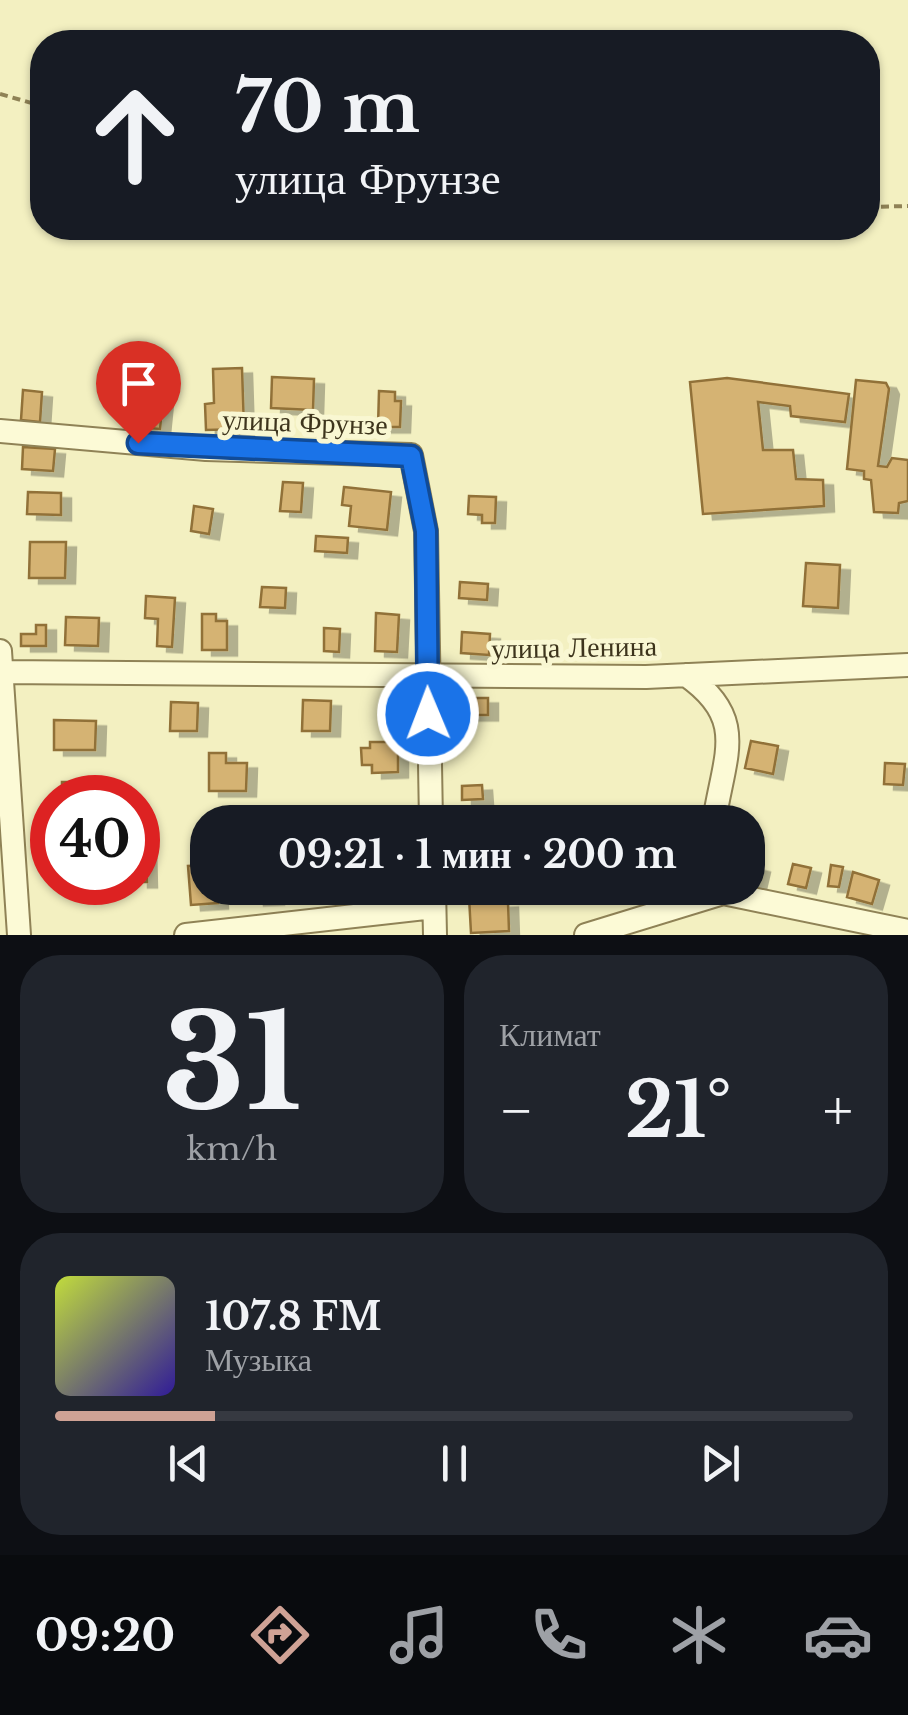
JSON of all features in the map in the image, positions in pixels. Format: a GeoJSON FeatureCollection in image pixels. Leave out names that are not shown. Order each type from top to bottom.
{"type":"FeatureCollection","features":[{"type":"Feature","properties":{"kind":"street","name":"улица Фрунзе"},"geometry":{"type":"LineString","coordinates":[[0,435],[206,449],[411,456],[426,531],[426,678]]}},
{"type":"Feature","properties":{"kind":"street"},"geometry":{"type":"LineString","coordinates":[[0,650],[19,935]]}},
{"type":"Feature","properties":{"kind":"street","name":"улица Ленина"},"geometry":{"type":"LineString","coordinates":[[0,672],[426,678],[686,675],[908,664]]}},
{"type":"Feature","properties":{"kind":"street"},"geometry":{"type":"LineString","coordinates":[[686,675],[713,694],[727,719],[716,805]]}},
{"type":"Feature","properties":{"kind":"street"},"geometry":{"type":"LineString","coordinates":[[426,678],[430,805]]}},
{"type":"Feature","properties":{"kind":"street"},"geometry":{"type":"LineString","coordinates":[[765,901],[908,930]]}},
{"type":"Feature","properties":{"kind":"street"},"geometry":{"type":"LineString","coordinates":[[186,935],[387,905]]}},
{"type":"Feature","properties":{"kind":"street"},"geometry":{"type":"LineString","coordinates":[[434,905],[435,935]]}},
{"type":"Feature","properties":{"kind":"street"},"geometry":{"type":"LineString","coordinates":[[586,935],[673,905]]}},
{"type":"Feature","properties":{"kind":"path"},"geometry":{"type":"LineString","coordinates":[[0,94],[30,103]]}},
{"type":"Feature","properties":{"kind":"path"},"geometry":{"type":"LineString","coordinates":[[880,207],[908,206]]}},
{"type":"Feature","properties":{"kind":"building"},"geometry":{"type":"Polygon","coordinates":[[[242,368],[244,429],[206,430],[205,404],[214,403],[213,369],[242,368]]]}},
{"type":"Feature","properties":{"kind":"building"},"geometry":{"type":"Polygon","coordinates":[[[272,377],[314,379],[313,410],[271,408],[272,377]]]}},
{"type":"Feature","properties":{"kind":"building"},"geometry":{"type":"Polygon","coordinates":[[[727,378],[849,394],[845,422],[791,416],[790,406],[758,402],[763,450],[793,450],[796,479],[823,480],[824,506],[703,514],[690,382],[727,378]]]}},
{"type":"Feature","properties":{"kind":"building"},"geometry":{"type":"Polygon","coordinates":[[[856,380],[886,383],[889,389],[878,466],[887,467],[892,458],[908,460],[908,501],[899,503],[898,513],[874,512],[871,480],[864,479],[864,471],[847,469],[856,380]]]}},
{"type":"Feature","properties":{"kind":"building"},"geometry":{"type":"Polygon","coordinates":[[[141,387],[164,389],[160,429],[136,427],[141,387]]]}},
{"type":"Feature","properties":{"kind":"building"},"geometry":{"type":"Polygon","coordinates":[[[23,390],[42,392],[40,422],[21,420],[23,390]]]}},
{"type":"Feature","properties":{"kind":"building"},"geometry":{"type":"Polygon","coordinates":[[[379,391],[395,392],[395,401],[401,401],[400,427],[378,427],[379,391]]]}},
{"type":"Feature","properties":{"kind":"building"},"geometry":{"type":"Polygon","coordinates":[[[23,447],[55,449],[53,471],[22,469],[23,447]]]}},
{"type":"Feature","properties":{"kind":"building"},"geometry":{"type":"Polygon","coordinates":[[[283,482],[303,483],[301,512],[280,511],[283,482]]]}},
{"type":"Feature","properties":{"kind":"building"},"geometry":{"type":"Polygon","coordinates":[[[344,487],[391,492],[387,530],[349,526],[351,506],[342,505],[344,487]]]}},
{"type":"Feature","properties":{"kind":"building"},"geometry":{"type":"Polygon","coordinates":[[[28,492],[61,493],[61,515],[27,514],[28,492]]]}},
{"type":"Feature","properties":{"kind":"building"},"geometry":{"type":"Polygon","coordinates":[[[469,496],[496,497],[495,523],[482,523],[482,515],[468,514],[469,496]]]}},
{"type":"Feature","properties":{"kind":"building"},"geometry":{"type":"Polygon","coordinates":[[[194,506],[213,509],[209,534],[191,531],[194,506]]]}},
{"type":"Feature","properties":{"kind":"building"},"geometry":{"type":"Polygon","coordinates":[[[316,536],[348,538],[347,553],[315,551],[316,536]]]}},
{"type":"Feature","properties":{"kind":"building"},"geometry":{"type":"Polygon","coordinates":[[[30,542],[66,542],[65,578],[29,578],[30,542]]]}},
{"type":"Feature","properties":{"kind":"building"},"geometry":{"type":"Polygon","coordinates":[[[806,563],[840,565],[838,608],[803,606],[806,563]]]}},
{"type":"Feature","properties":{"kind":"building"},"geometry":{"type":"Polygon","coordinates":[[[460,582],[488,584],[487,600],[459,598],[460,582]]]}},
{"type":"Feature","properties":{"kind":"building"},"geometry":{"type":"Polygon","coordinates":[[[262,587],[286,588],[285,608],[260,607],[262,587]]]}},
{"type":"Feature","properties":{"kind":"building"},"geometry":{"type":"Polygon","coordinates":[[[146,596],[175,598],[172,647],[157,646],[158,619],[145,618],[146,596]]]}},
{"type":"Feature","properties":{"kind":"building"},"geometry":{"type":"Polygon","coordinates":[[[376,613],[399,615],[397,652],[375,651],[376,613]]]}},
{"type":"Feature","properties":{"kind":"building"},"geometry":{"type":"Polygon","coordinates":[[[202,614],[216,614],[216,621],[227,621],[227,650],[202,650],[202,614]]]}},
{"type":"Feature","properties":{"kind":"building"},"geometry":{"type":"Polygon","coordinates":[[[66,617],[99,618],[98,646],[65,645],[66,617]]]}},
{"type":"Feature","properties":{"kind":"building"},"geometry":{"type":"Polygon","coordinates":[[[36,625],[46,625],[46,646],[21,646],[21,634],[36,634],[36,625]]]}},
{"type":"Feature","properties":{"kind":"building"},"geometry":{"type":"Polygon","coordinates":[[[324,628],[340,629],[339,652],[324,651],[324,628]]]}},
{"type":"Feature","properties":{"kind":"building"},"geometry":{"type":"Polygon","coordinates":[[[462,632],[490,634],[489,655],[461,653],[462,632]]]}},
{"type":"Feature","properties":{"kind":"building"},"geometry":{"type":"Polygon","coordinates":[[[460,698],[488,698],[488,715],[460,715],[460,698]]]}},
{"type":"Feature","properties":{"kind":"building"},"geometry":{"type":"Polygon","coordinates":[[[303,700],[331,701],[330,731],[302,731],[303,700]]]}},
{"type":"Feature","properties":{"kind":"building"},"geometry":{"type":"Polygon","coordinates":[[[171,702],[198,703],[197,731],[170,731],[171,702]]]}},
{"type":"Feature","properties":{"kind":"building"},"geometry":{"type":"Polygon","coordinates":[[[54,720],[96,721],[95,750],[54,750],[54,720]]]}},
{"type":"Feature","properties":{"kind":"building"},"geometry":{"type":"Polygon","coordinates":[[[751,741],[778,746],[773,774],[745,768],[751,741]]]}},
{"type":"Feature","properties":{"kind":"building"},"geometry":{"type":"Polygon","coordinates":[[[370,742],[398,742],[398,772],[372,773],[372,765],[362,765],[361,748],[370,748],[370,742]]]}},
{"type":"Feature","properties":{"kind":"building"},"geometry":{"type":"Polygon","coordinates":[[[209,753],[226,753],[226,763],[247,763],[246,791],[209,791],[209,753]]]}},
{"type":"Feature","properties":{"kind":"building"},"geometry":{"type":"Polygon","coordinates":[[[885,763],[905,764],[903,785],[884,784],[885,763]]]}},
{"type":"Feature","properties":{"kind":"building"},"geometry":{"type":"Polygon","coordinates":[[[482,785],[483,799],[462,800],[462,786],[482,785]]]}},
{"type":"Feature","properties":{"kind":"building"},"geometry":{"type":"Polygon","coordinates":[[[793,864],[811,868],[806,888],[788,884],[793,864]]]}},
{"type":"Feature","properties":{"kind":"building"},"geometry":{"type":"Polygon","coordinates":[[[831,865],[843,867],[839,887],[828,886],[831,865]]]}},
{"type":"Feature","properties":{"kind":"building"},"geometry":{"type":"Polygon","coordinates":[[[853,872],[879,880],[872,904],[847,897],[853,872]]]}},
{"type":"Feature","properties":{"kind":"building"},"geometry":{"type":"Polygon","coordinates":[[[469,905],[508,905],[509,931],[471,933],[469,905]]]}},
{"type":"Feature","properties":{"kind":"route"},"geometry":{"type":"LineString","coordinates":[[138,443],[411,456],[426,531],[428,714]]}}]}
